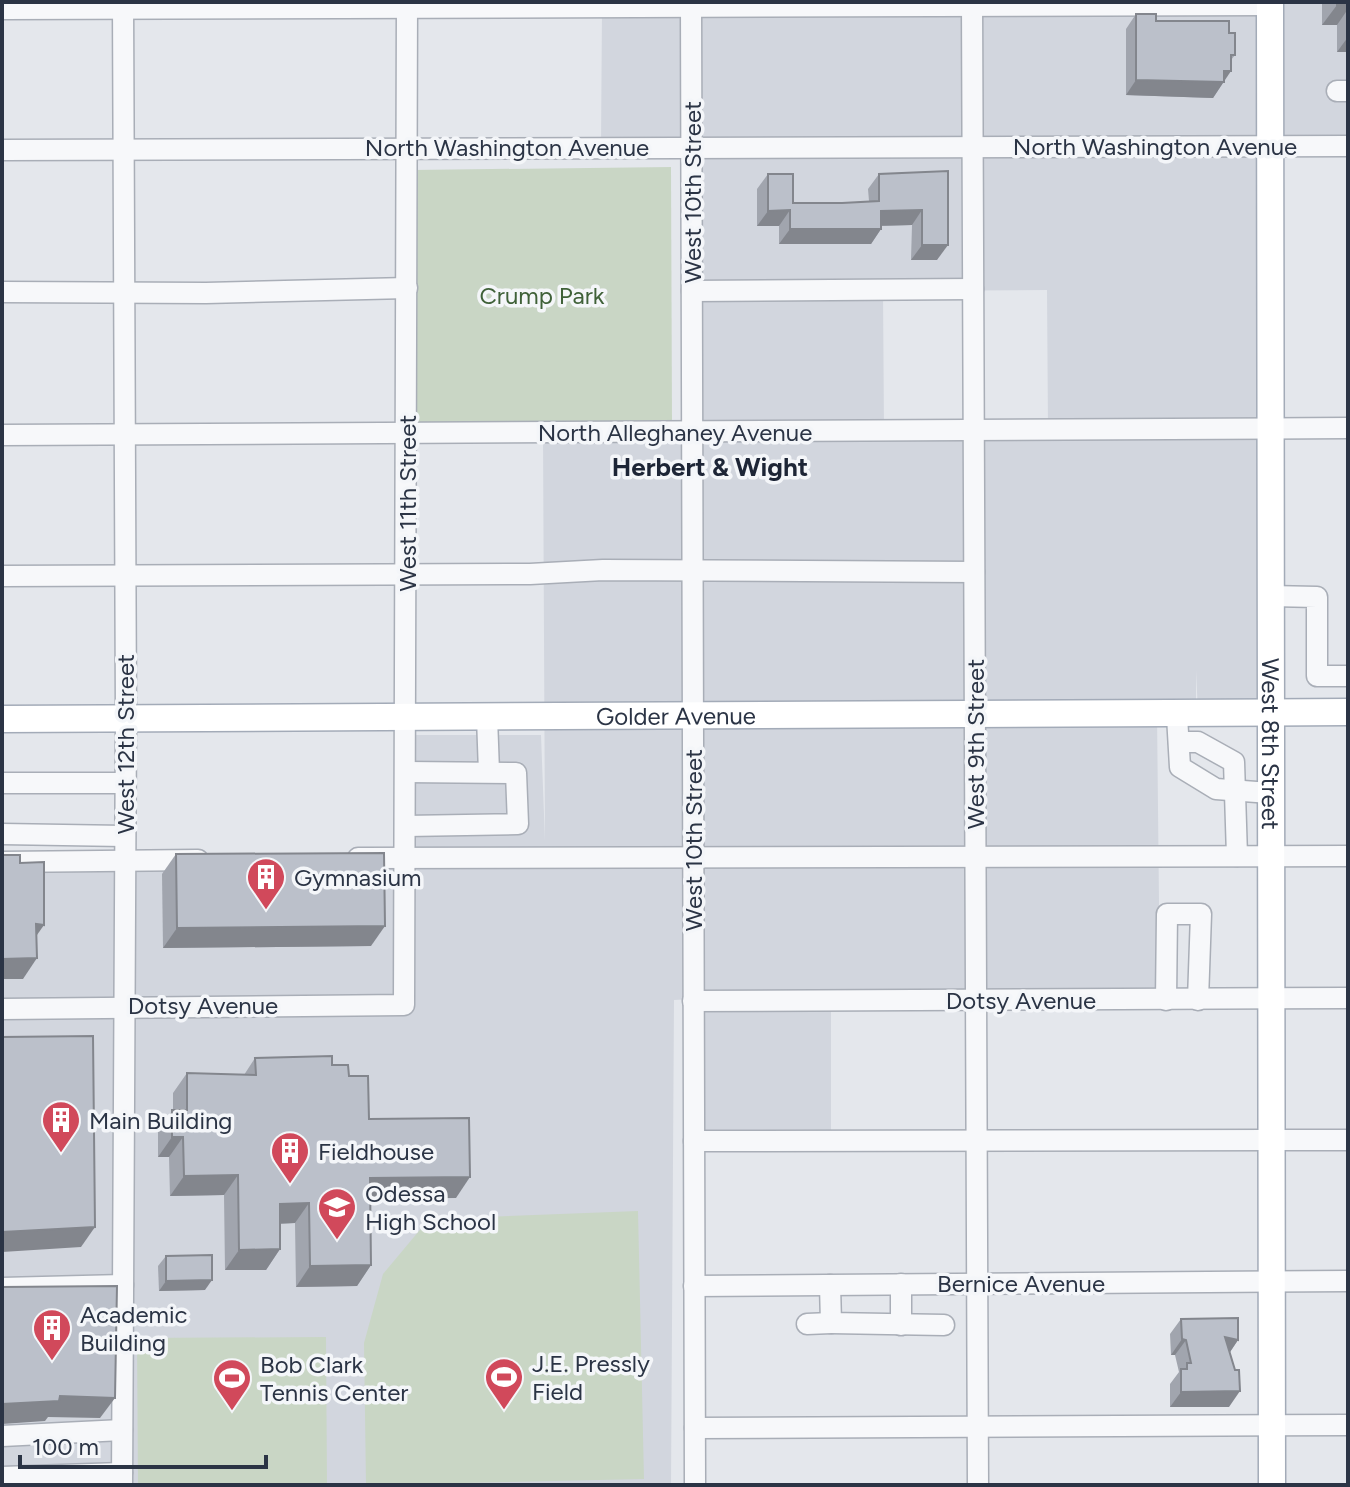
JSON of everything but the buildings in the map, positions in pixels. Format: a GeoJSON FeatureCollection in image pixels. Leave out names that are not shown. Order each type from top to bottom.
{"type":"FeatureCollection","features":[{"type":"Feature","properties":{"kind":"main road","name":"West 8th Street"},"geometry":{"type":"LineString","coordinates":[[1270,3],[1272,1485]]}},
{"type":"Feature","properties":{"kind":"main road","name":"Golder Avenue"},"geometry":{"type":"LineString","coordinates":[[2,719],[975,714],[1177,716],[1348,712]]}},
{"type":"Feature","properties":{"kind":"street","name":"West 9th Street"},"geometry":{"type":"LineString","coordinates":[[972,3],[978,1485]]}},
{"type":"Feature","properties":{"kind":"street"},"geometry":{"type":"LineString","coordinates":[[2,9],[123,4],[1270,3]]}},
{"type":"Feature","properties":{"kind":"street","name":"West 12th Street"},"geometry":{"type":"LineString","coordinates":[[122,1479],[126,718],[123,4]]}},
{"type":"Feature","properties":{"kind":"street","name":"West 11th Street"},"geometry":{"type":"LineString","coordinates":[[404,1005],[407,5]]}},
{"type":"Feature","properties":{"kind":"street","name":"West 10th Street"},"geometry":{"type":"LineString","coordinates":[[691,5],[695,1485]]}},
{"type":"Feature","properties":{"kind":"street","name":"North Washington Avenue"},"geometry":{"type":"LineString","coordinates":[[2,150],[1348,146]]}},
{"type":"Feature","properties":{"kind":"street"},"geometry":{"type":"LineString","coordinates":[[2,292],[407,288]]}},
{"type":"Feature","properties":{"kind":"street"},"geometry":{"type":"LineString","coordinates":[[692,291],[973,289]]}},
{"type":"Feature","properties":{"kind":"street","name":"North Alleghaney Avenue"},"geometry":{"type":"LineString","coordinates":[[2,435],[1348,428]]}},
{"type":"Feature","properties":{"kind":"street"},"geometry":{"type":"LineString","coordinates":[[2,576],[974,572]]}},
{"type":"Feature","properties":{"kind":"street"},"geometry":{"type":"LineString","coordinates":[[1270,596],[1317,597],[1317,676],[1348,676]]}},
{"type":"Feature","properties":{"kind":"street"},"geometry":{"type":"LineString","coordinates":[[1177,716],[1180,767],[1216,789],[1270,793]]}},
{"type":"Feature","properties":{"kind":"street"},"geometry":{"type":"LineString","coordinates":[[487,717],[489,772]]}},
{"type":"Feature","properties":{"kind":"street"},"geometry":{"type":"LineString","coordinates":[[1179,742],[1198,742],[1234,762],[1237,856]]}},
{"type":"Feature","properties":{"kind":"street"},"geometry":{"type":"LineString","coordinates":[[406,772],[516,773],[518,824],[406,826]]}},
{"type":"Feature","properties":{"kind":"street"},"geometry":{"type":"LineString","coordinates":[[2,783],[125,783]]}},
{"type":"Feature","properties":{"kind":"street"},"geometry":{"type":"LineString","coordinates":[[2,834],[124,836]]}},
{"type":"Feature","properties":{"kind":"street"},"geometry":{"type":"LineString","coordinates":[[343,858],[693,860],[1348,856]]}},
{"type":"Feature","properties":{"kind":"street"},"geometry":{"type":"LineString","coordinates":[[2,862],[218,860]]}},
{"type":"Feature","properties":{"kind":"street"},"geometry":{"type":"LineString","coordinates":[[1166,1000],[1167,914],[1201,914],[1198,1000]]}},
{"type":"Feature","properties":{"kind":"street","name":"Dotsy Avenue"},"geometry":{"type":"LineString","coordinates":[[693,1001],[1348,998]]}},
{"type":"Feature","properties":{"kind":"street","name":"Dotsy Avenue"},"geometry":{"type":"LineString","coordinates":[[2,1009],[124,1005],[404,1005]]}},
{"type":"Feature","properties":{"kind":"street"},"geometry":{"type":"LineString","coordinates":[[694,1141],[1348,1140]]}},
{"type":"Feature","properties":{"kind":"street","name":"Bernice Avenue"},"geometry":{"type":"LineString","coordinates":[[694,1286],[1348,1281]]}},
{"type":"Feature","properties":{"kind":"street"},"geometry":{"type":"LineString","coordinates":[[901,1284],[901,1325]]}},
{"type":"Feature","properties":{"kind":"street"},"geometry":{"type":"LineString","coordinates":[[2,1288],[123,1285]]}},
{"type":"Feature","properties":{"kind":"street"},"geometry":{"type":"LineString","coordinates":[[830,1285],[831,1323]]}},
{"type":"Feature","properties":{"kind":"street"},"geometry":{"type":"LineString","coordinates":[[807,1324],[944,1325]]}},
{"type":"Feature","properties":{"kind":"street"},"geometry":{"type":"LineString","coordinates":[[695,1428],[1348,1425]]}},
{"type":"Feature","properties":{"kind":"street"},"geometry":{"type":"LineString","coordinates":[[2,1436],[122,1430]]}},
{"type":"Feature","properties":{"kind":"street"},"geometry":{"type":"LineString","coordinates":[[2,1477],[122,1479]]}},
{"type":"Feature","properties":{"kind":"shaded area"},"geometry":{"type":"Polygon","coordinates":[[[972,2],[1348,2],[1348,147],[1273,147],[1274,713],[1198,713],[1196,670],[1196,713],[1157,714],[1160,996],[831,999],[831,1144],[693,1145],[693,999],[674,1000],[671,1485],[2,1485],[2,866],[405,857],[412,735],[541,735],[545,841],[543,433],[692,432],[692,147],[601,146],[602,9],[972,2]],[[1047,290],[883,291],[884,431],[1048,430],[1047,290]]]}},
{"type":"Feature","properties":{"kind":"green space","name":"Crump Park"},"geometry":{"type":"Polygon","coordinates":[[[671,167],[672,421],[413,423],[412,170],[671,167]]]}},
{"type":"Feature","properties":{"kind":"green space","name":"J.E. Pressly Field"},"geometry":{"type":"Polygon","coordinates":[[[638,1211],[644,1479],[366,1485],[364,1343],[383,1274],[429,1219],[638,1211]]]}},
{"type":"Feature","properties":{"kind":"green space","name":"Bob Clark Tennis Center"},"geometry":{"type":"Polygon","coordinates":[[[326,1337],[327,1485],[138,1485],[137,1338],[326,1337]]]}},
{"type":"Feature","properties":{"kind":"place","name":"Gymnasium"},"geometry":{"type":"Point","coordinates":[266,911]}},
{"type":"Feature","properties":{"kind":"place","name":"Main Building"},"geometry":{"type":"Point","coordinates":[61,1154]}},
{"type":"Feature","properties":{"kind":"place","name":"Fieldhouse"},"geometry":{"type":"Point","coordinates":[290,1185]}},
{"type":"Feature","properties":{"kind":"place","name":"Odessa High School"},"geometry":{"type":"Point","coordinates":[337,1241]}},
{"type":"Feature","properties":{"kind":"place","name":"Academic Building"},"geometry":{"type":"Point","coordinates":[52,1362]}},
{"type":"Feature","properties":{"kind":"place","name":"J.E. Pressly Field"},"geometry":{"type":"Point","coordinates":[504,1411]}},
{"type":"Feature","properties":{"kind":"place","name":"Bob Clark Tennis Center"},"geometry":{"type":"Point","coordinates":[232,1412]}},
{"type":"Feature","properties":{"kind":"district","name":"Herbert & Wight"},"geometry":{"type":"Point","coordinates":[710,467]}}]}
